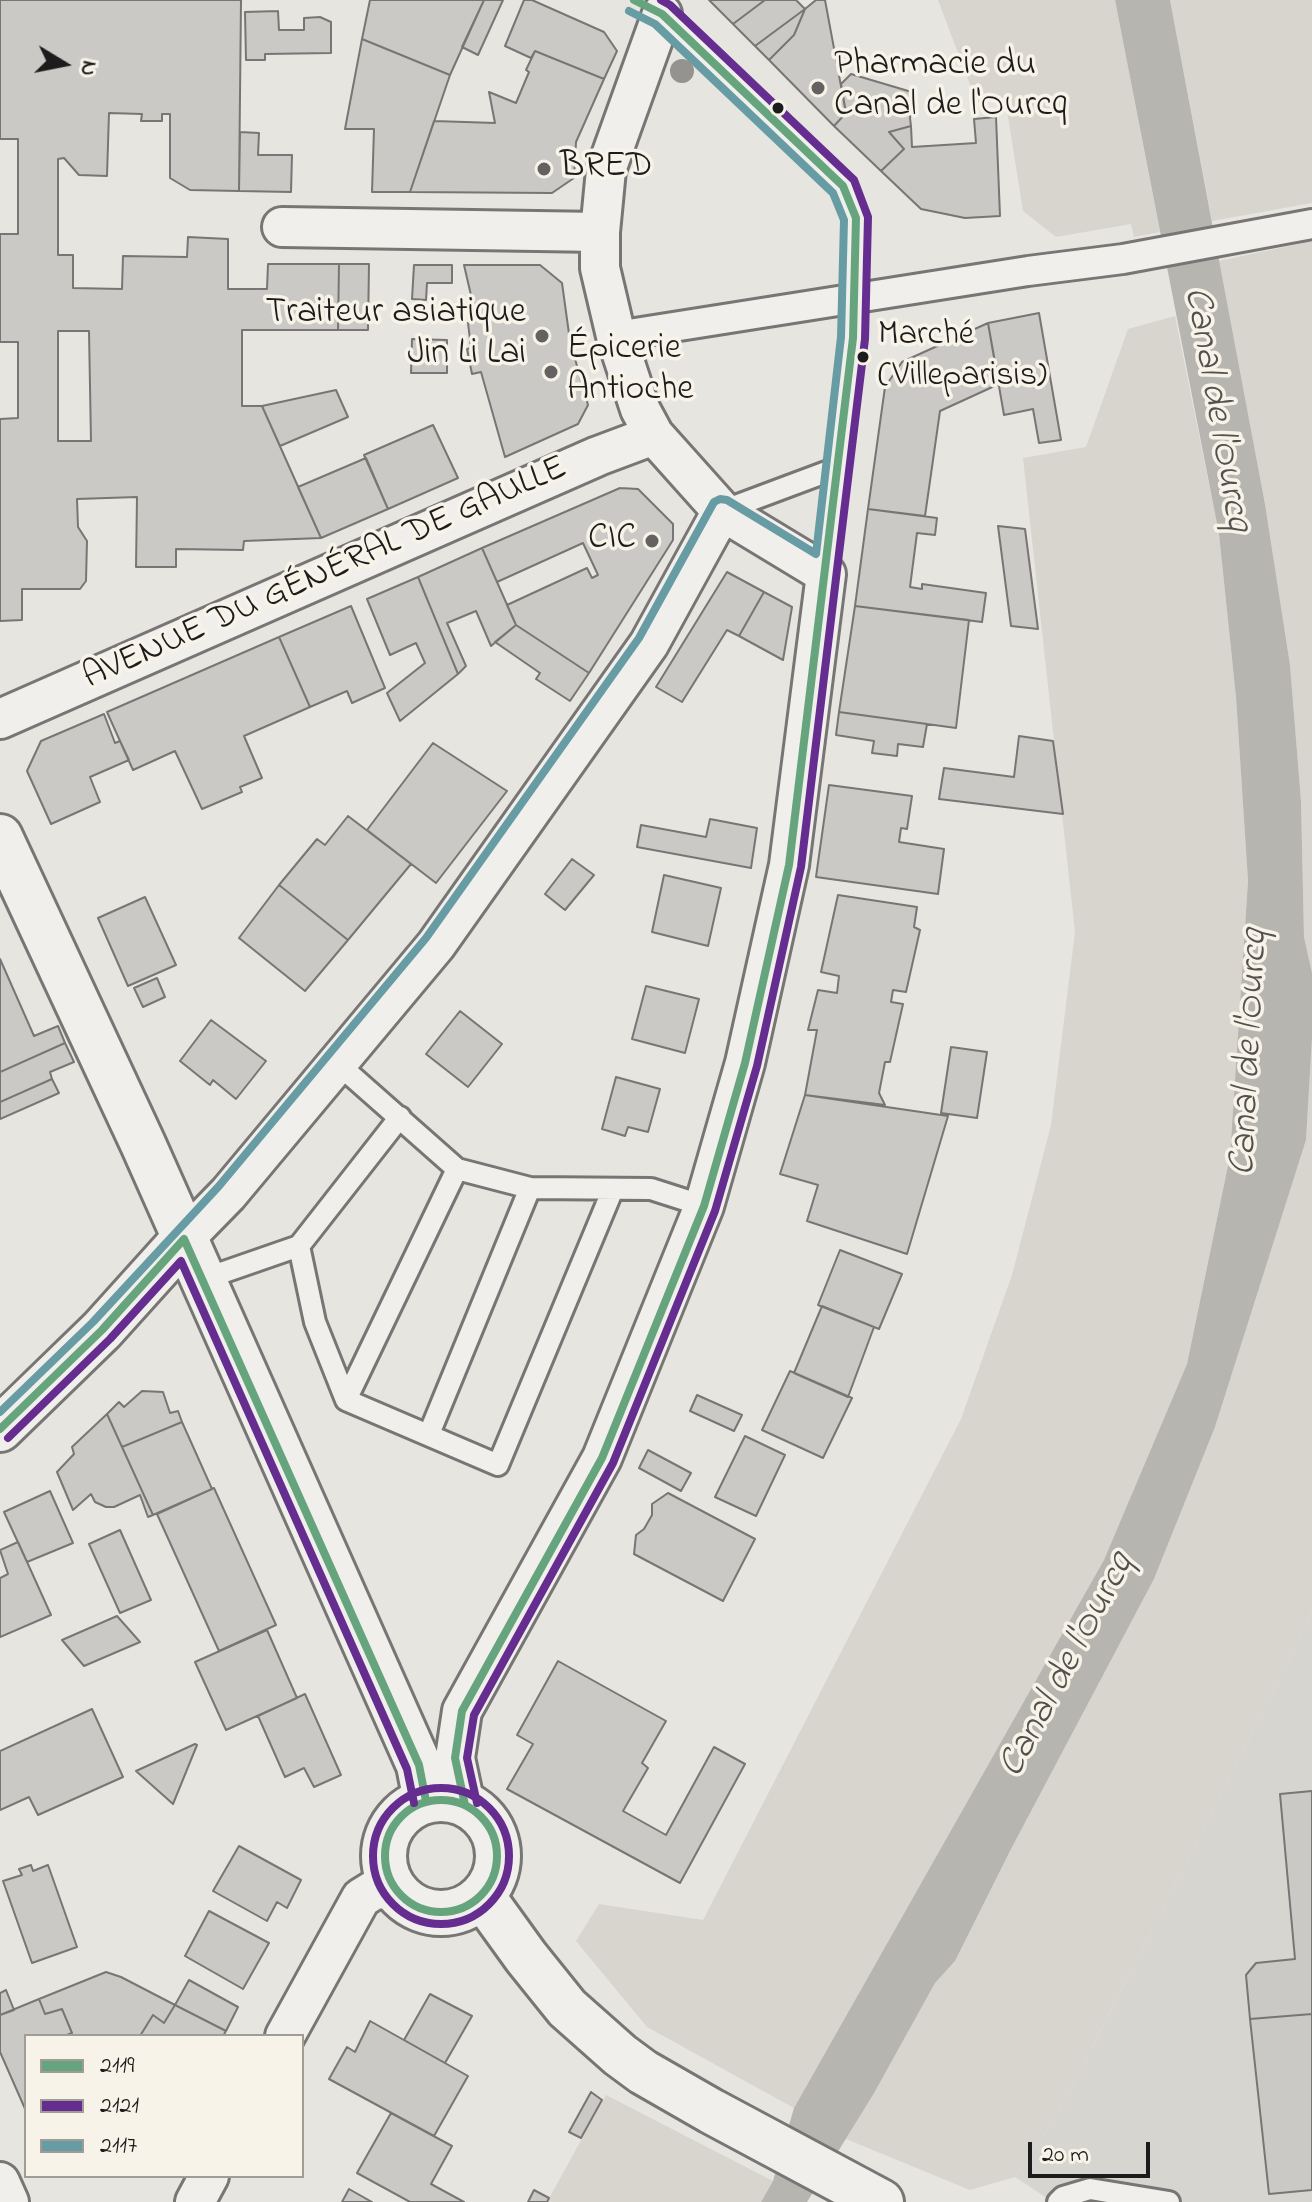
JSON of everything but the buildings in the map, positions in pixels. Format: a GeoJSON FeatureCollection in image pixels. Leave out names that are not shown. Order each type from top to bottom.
{"type":"FeatureCollection","features":[{"type":"Feature","properties":{"kind":"street"},"geometry":{"type":"LineString","coordinates":[[446,1803],[462,1711],[602,1458],[704,1206],[745,1063],[786,880],[826,574],[722,511],[654,435],[640,409],[616,336],[600,268],[606,170],[651,5]]}},
{"type":"Feature","properties":{"kind":"street"},"geometry":{"type":"LineString","coordinates":[[616,336],[1123,259],[1312,224]]}},
{"type":"Feature","properties":{"kind":"street"},"geometry":{"type":"LineString","coordinates":[[282,227],[600,232]]}},
{"type":"Feature","properties":{"kind":"street","name":"AVENUE DU GÉNÉRAL DE GAULLE"},"geometry":{"type":"LineString","coordinates":[[0,719],[524,488],[654,435]]}},
{"type":"Feature","properties":{"kind":"street"},"geometry":{"type":"LineString","coordinates":[[0,1429],[102,1330],[228,1194],[436,945],[649,644],[722,511]]}},
{"type":"Feature","properties":{"kind":"street"},"geometry":{"type":"LineString","coordinates":[[0,837],[143,1144],[419,1765],[446,1803]]}},
{"type":"Feature","properties":{"kind":"street"},"geometry":{"type":"LineString","coordinates":[[446,1803],[480,1815],[491,1830],[497,1846],[494,1873],[482,1896],[469,1906],[436,1913],[419,1909],[405,1901],[386,1872],[384,1854],[387,1836],[403,1815],[446,1803]]}},
{"type":"Feature","properties":{"kind":"street"},"geometry":{"type":"LineString","coordinates":[[286,2034],[361,1898],[374,1890],[394,1888]]}},
{"type":"Feature","properties":{"kind":"street"},"geometry":{"type":"LineString","coordinates":[[482,1896],[517,1947],[567,2008],[620,2055],[643,2072],[711,2111],[878,2200]]}},
{"type":"Feature","properties":{"kind":"street"},"geometry":{"type":"LineString","coordinates":[[195,2202],[208,2178]]}},
{"type":"Feature","properties":{"kind":"street"},"geometry":{"type":"LineString","coordinates":[[0,2182],[9,2202]]}},
{"type":"Feature","properties":{"kind":"lane"},"geometry":{"type":"LineString","coordinates":[[651,5],[843,186],[856,218],[853,338],[826,574]]}},
{"type":"Feature","properties":{"kind":"lane"},"geometry":{"type":"LineString","coordinates":[[722,511],[837,468]]}},
{"type":"Feature","properties":{"kind":"lane"},"geometry":{"type":"LineString","coordinates":[[337,1063],[457,1169],[530,1188],[651,1189],[704,1206]]}},
{"type":"Feature","properties":{"kind":"lane"},"geometry":{"type":"LineString","coordinates":[[201,1280],[299,1246],[400,1117]]}},
{"type":"Feature","properties":{"kind":"lane"},"geometry":{"type":"LineString","coordinates":[[346,1400],[457,1169]]}},
{"type":"Feature","properties":{"kind":"lane"},"geometry":{"type":"LineString","coordinates":[[429,1434],[530,1188]]}},
{"type":"Feature","properties":{"kind":"lane"},"geometry":{"type":"LineString","coordinates":[[299,1246],[315,1322],[346,1400],[498,1465],[613,1189]]}},
{"type":"Feature","properties":{"kind":"lane"},"geometry":{"type":"LineString","coordinates":[[1058,2202],[1063,2197],[1090,2189],[1169,2202]]}},
{"type":"Feature","properties":{"kind":"shaded area"},"geometry":{"type":"Polygon","coordinates":[[[938,0],[1115,0],[1160,232],[1134,237],[1131,224],[1056,237],[1023,211],[1005,98],[977,103],[938,0]]]}},
{"type":"Feature","properties":{"kind":"shaded area"},"geometry":{"type":"Polygon","coordinates":[[[1170,0],[1312,0],[1312,203],[1212,221],[1170,0]]]}},
{"type":"Feature","properties":{"kind":"shaded area"},"geometry":{"type":"Polygon","coordinates":[[[1312,241],[1312,973],[1304,937],[1301,801],[1290,665],[1265,504],[1219,261],[1312,241]]]}},
{"type":"Feature","properties":{"kind":"shaded area"},"geometry":{"type":"Polygon","coordinates":[[[1175,316],[1219,534],[1236,697],[1248,881],[1230,1156],[1187,1364],[1104,1561],[794,2108],[647,2027],[576,1941],[599,1904],[703,1920],[961,1419],[1012,1275],[1051,1125],[1075,932],[1023,458],[1086,447],[1128,329],[1175,316]]]}},
{"type":"Feature","properties":{"kind":"shaded area"},"geometry":{"type":"Polygon","coordinates":[[[1312,1038],[1312,1610],[1288,1663],[1059,2112],[1015,2177],[970,2190],[846,2139],[935,1983],[955,1961],[1154,1579],[1215,1427],[1306,1140],[1312,1038]]]}},
{"type":"Feature","properties":{"kind":"shaded area"},"geometry":{"type":"Polygon","coordinates":[[[1312,1610],[1312,2202],[1053,2202],[1015,2177],[1059,2112],[1288,1663],[1312,1610]]]}},
{"type":"Feature","properties":{"kind":"shaded area"},"geometry":{"type":"Polygon","coordinates":[[[606,2095],[773,2181],[761,2202],[547,2202],[606,2095]]]}},
{"type":"Feature","properties":{"kind":"water","name":"Canal de l'Ourcq"},"geometry":{"type":"Polygon","coordinates":[[[1115,0],[1170,0],[1265,504],[1290,665],[1301,801],[1304,937],[1312,973],[1306,1140],[1215,1427],[1154,1579],[955,1961],[935,1983],[874,2093],[807,2202],[761,2202],[773,2181],[794,2108],[1104,1560],[1187,1364],[1230,1156],[1248,881],[1236,697],[1219,534],[1115,0]]]}},
{"type":"Feature","properties":{"kind":"transit line","name":"2119"},"geometry":{"type":"LineString","coordinates":[[465,1805],[455,1758],[462,1711],[602,1458],[704,1206],[745,1063],[789,865],[853,338],[856,218],[843,186],[662,14],[634,0]]}},
{"type":"Feature","properties":{"kind":"transit line","name":"2121"},"geometry":{"type":"LineString","coordinates":[[477,1803],[467,1758],[474,1715],[613,1463],[715,1211],[757,1066],[801,867],[865,339],[868,217],[854,180],[670,5],[661,0]]}},
{"type":"Feature","properties":{"kind":"transit line","name":"2117"},"geometry":{"type":"LineString","coordinates":[[0,1412],[93,1322],[219,1186],[426,938],[639,638],[714,502],[727,500],[816,554],[841,337],[844,220],[833,193],[655,24],[629,11]]}},
{"type":"Feature","properties":{"kind":"transit line","name":"2119"},"geometry":{"type":"LineString","coordinates":[[0,1429],[102,1330],[184,1239],[419,1765],[426,1801]]}},
{"type":"Feature","properties":{"kind":"transit line","name":"2121"},"geometry":{"type":"LineString","coordinates":[[8,1438],[110,1339],[181,1261],[407,1769],[414,1803]]}},
{"type":"Feature","properties":{"kind":"transit line","name":"2121"},"geometry":{"type":"LineString","coordinates":[[441,1788],[467,1793],[489,1808],[504,1830],[509,1856],[504,1882],[489,1904],[467,1919],[441,1924],[415,1919],[393,1904],[378,1882],[373,1856],[378,1830],[393,1808],[415,1793],[441,1788]]}},
{"type":"Feature","properties":{"kind":"transit line","name":"2119"},"geometry":{"type":"LineString","coordinates":[[441,1800],[463,1804],[481,1816],[493,1834],[497,1856],[493,1878],[481,1896],[463,1908],[441,1912],[419,1908],[401,1896],[389,1878],[385,1856],[389,1834],[401,1816],[419,1804],[441,1800]]}},
{"type":"Feature","properties":{"kind":"place","name":"Pharmacie du Canal de l'Ourcq"},"geometry":{"type":"Point","coordinates":[818,88]}},
{"type":"Feature","properties":{"kind":"place","name":"BRED"},"geometry":{"type":"Point","coordinates":[544,169]}},
{"type":"Feature","properties":{"kind":"place","name":"Traiteur asiatique Jin Li Lai"},"geometry":{"type":"Point","coordinates":[542,336]}},
{"type":"Feature","properties":{"kind":"place","name":"Marché (Villeparisis)"},"geometry":{"type":"Point","coordinates":[863,357]}},
{"type":"Feature","properties":{"kind":"place","name":"Épicerie Antioche"},"geometry":{"type":"Point","coordinates":[551,372]}},
{"type":"Feature","properties":{"kind":"place","name":"CIC"},"geometry":{"type":"Point","coordinates":[652,541]}}]}
